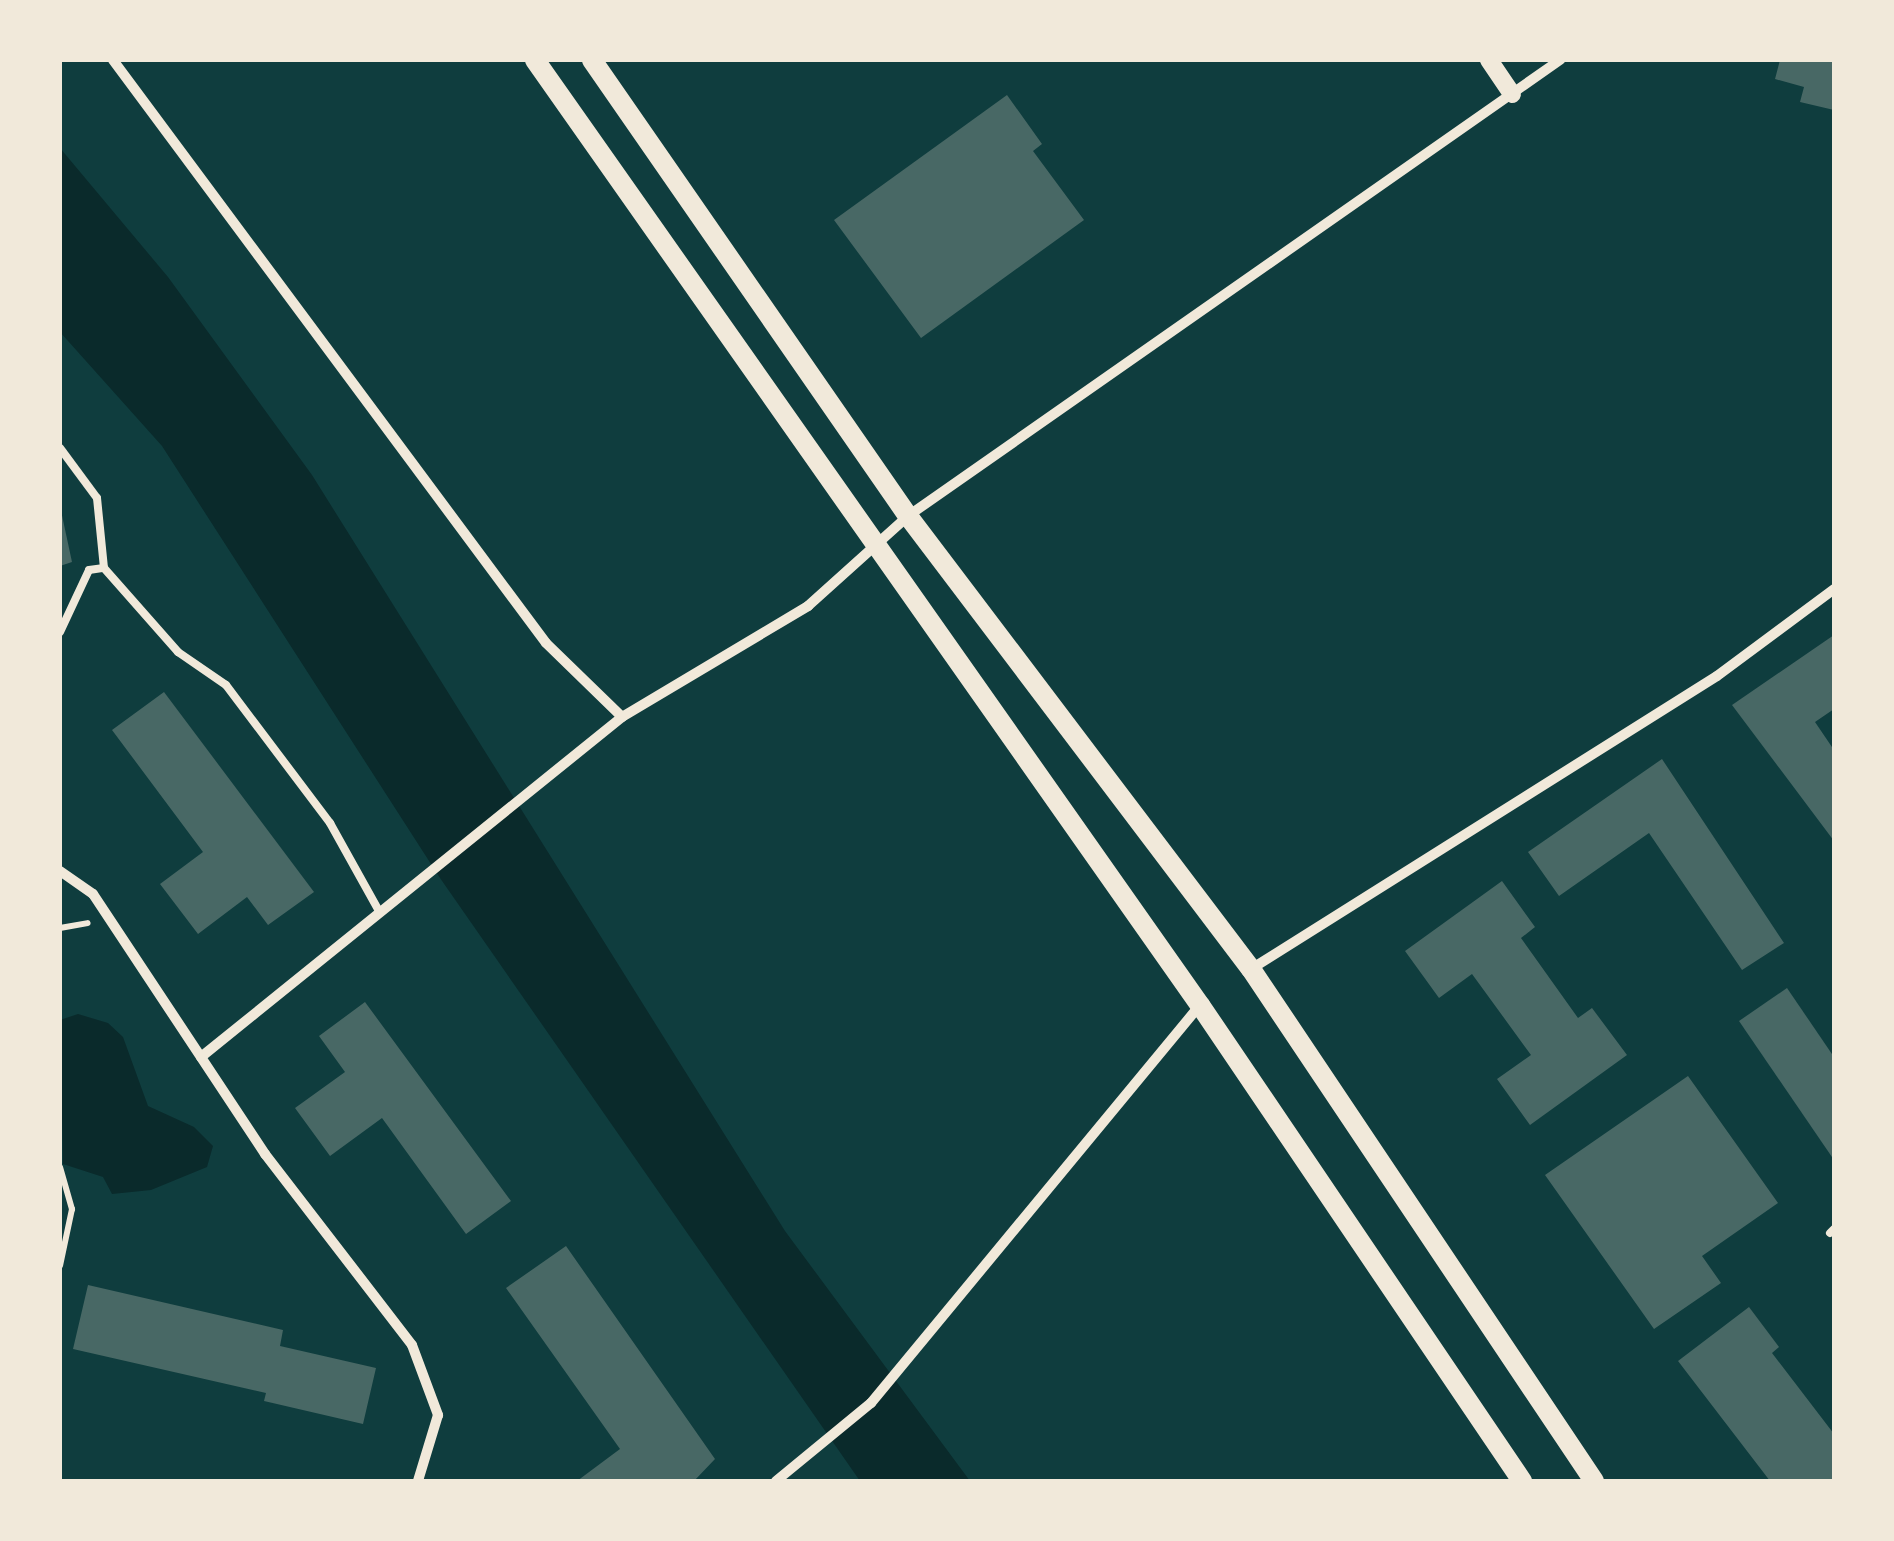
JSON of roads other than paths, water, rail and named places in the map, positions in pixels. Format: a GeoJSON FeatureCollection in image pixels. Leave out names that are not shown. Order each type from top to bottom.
{"type":"FeatureCollection","features":[{"type":"Feature","properties":{"kind":"main road"},"geometry":{"type":"LineString","coordinates":[[535,60],[1200,1005],[1522,1481]]}},
{"type":"Feature","properties":{"kind":"main road"},"geometry":{"type":"LineString","coordinates":[[592,60],[908,516],[1252,969],[1594,1481]]}},
{"type":"Feature","properties":{"kind":"street"},"geometry":{"type":"LineString","coordinates":[[114,60],[546,642],[622,717]]}},
{"type":"Feature","properties":{"kind":"street"},"geometry":{"type":"LineString","coordinates":[[1489,60],[1512,94]]}},
{"type":"Feature","properties":{"kind":"street"},"geometry":{"type":"LineString","coordinates":[[202,1057],[622,717],[808,606],[908,516],[1560,60]]}},
{"type":"Feature","properties":{"kind":"street"},"geometry":{"type":"LineString","coordinates":[[1252,969],[1716,676],[1834,589]]}},
{"type":"Feature","properties":{"kind":"street"},"geometry":{"type":"LineString","coordinates":[[60,871],[93,894],[265,1154],[412,1345],[438,1415],[418,1481]]}},
{"type":"Feature","properties":{"kind":"street"},"geometry":{"type":"LineString","coordinates":[[776,1481],[871,1403],[1200,1005]]}},
{"type":"Feature","properties":{"kind":"lane"},"geometry":{"type":"LineString","coordinates":[[60,448],[97,498],[104,568],[178,652],[226,686],[330,823],[379,911]]}},
{"type":"Feature","properties":{"kind":"lane"},"geometry":{"type":"LineString","coordinates":[[60,632],[89,570],[104,568]]}},
{"type":"Feature","properties":{"kind":"water"},"geometry":{"type":"Polygon","coordinates":[[[60,148],[168,277],[312,475],[785,1231],[970,1481],[860,1481],[440,878],[162,446],[60,332],[60,148]]]}},
{"type":"Feature","properties":{"kind":"water"},"geometry":{"type":"Polygon","coordinates":[[[78,1014],[108,1023],[123,1037],[148,1106],[194,1127],[213,1146],[207,1167],[151,1190],[112,1194],[103,1177],[63,1164],[60,1020],[78,1014]]]}}]}
